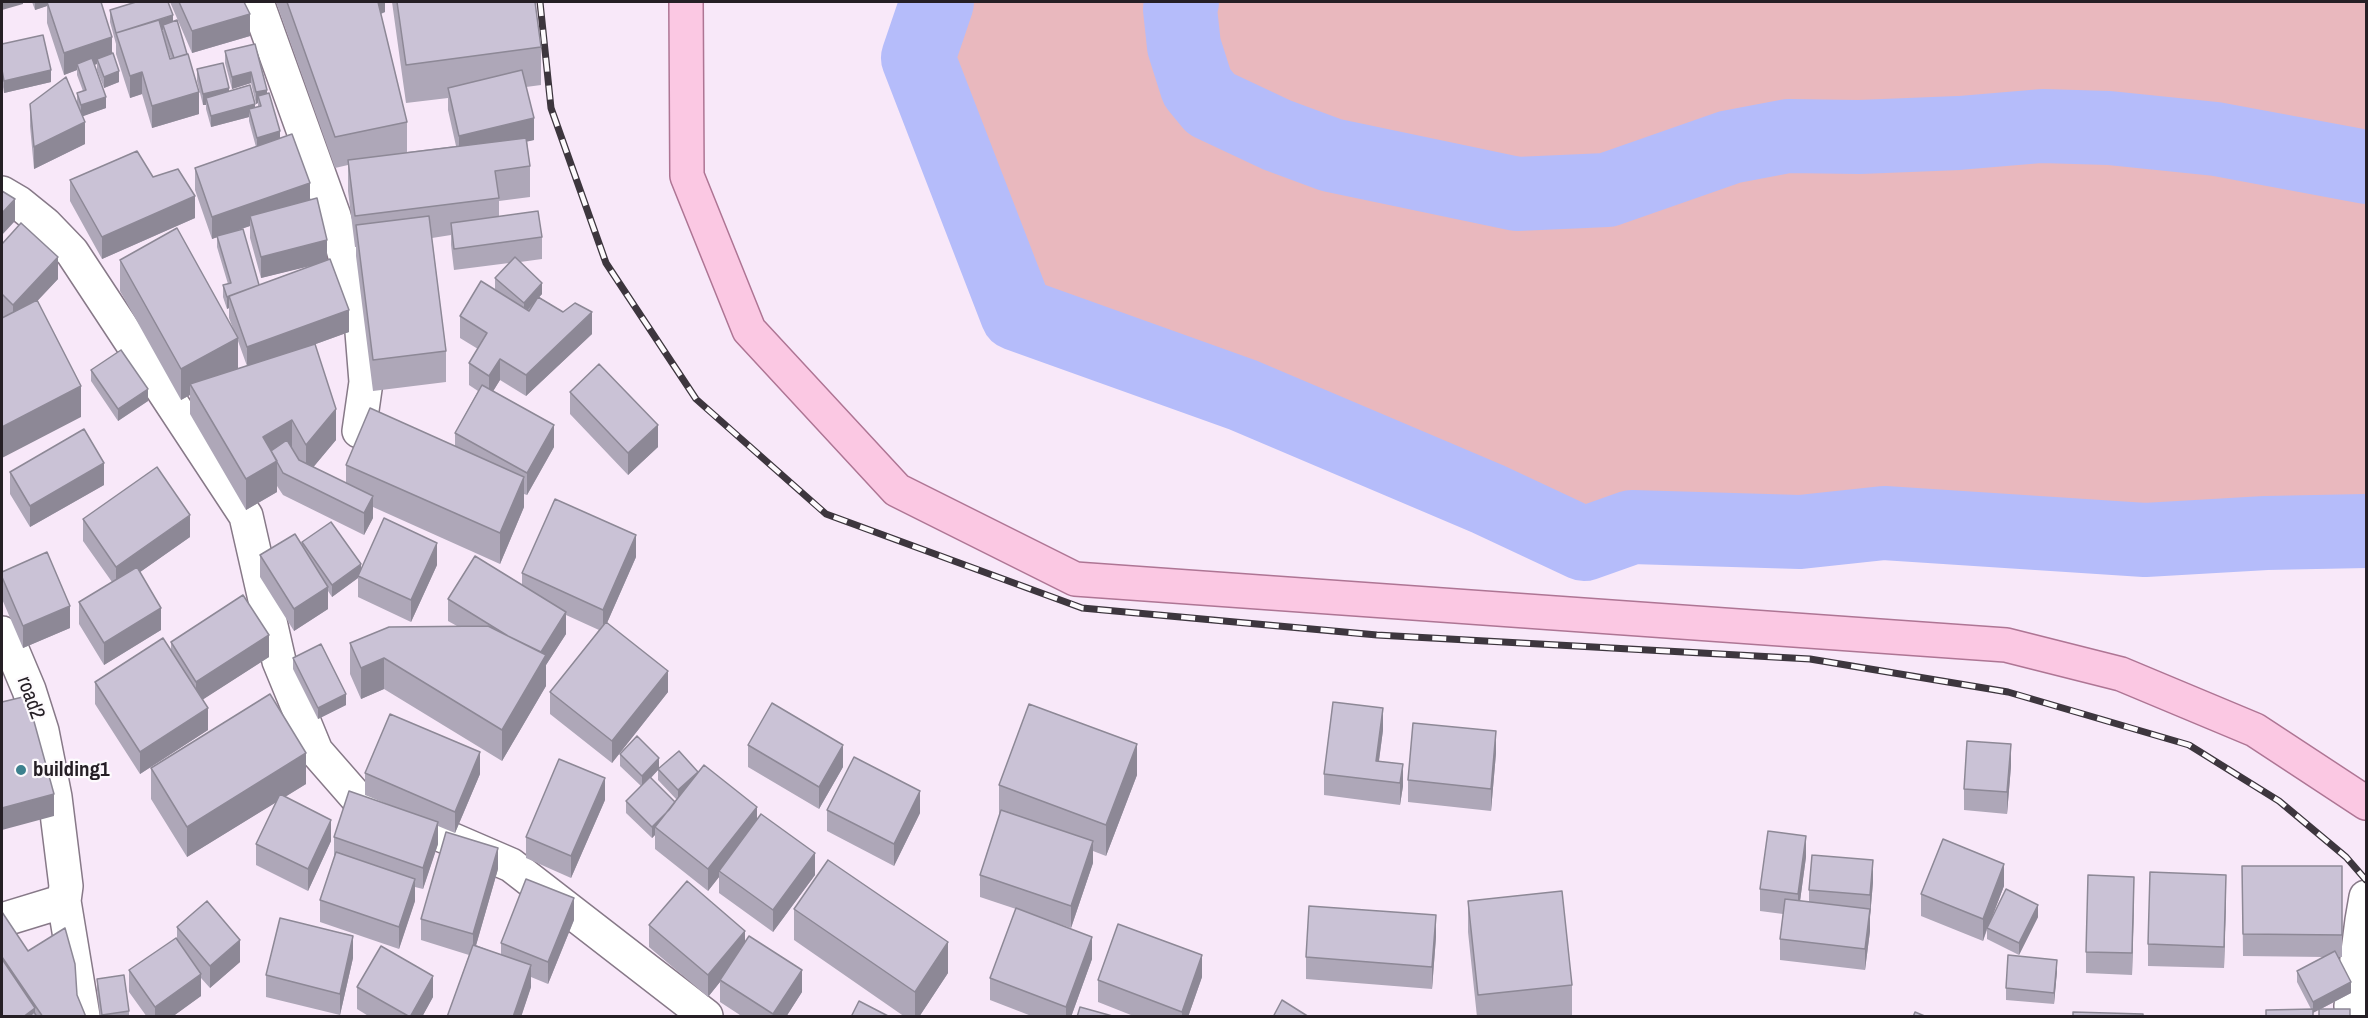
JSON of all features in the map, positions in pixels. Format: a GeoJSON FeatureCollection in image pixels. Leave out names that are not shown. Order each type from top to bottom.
{"type":"FeatureCollection","features":[{"type":"Feature","properties":{"kind":"main road"},"geometry":{"type":"LineString","coordinates":[[686,2],[687,176],[749,330],[897,490],[1075,579],[2006,645],[2121,674],[2255,730],[2367,803]]}},
{"type":"Feature","properties":{"kind":"street"},"geometry":{"type":"LineString","coordinates":[[257,2],[334,216],[352,282],[362,332],[366,382],[359,431]]}},
{"type":"Feature","properties":{"kind":"street"},"geometry":{"type":"LineString","coordinates":[[2,193],[19,203],[45,224],[72,252],[246,516],[279,661],[316,751],[358,799],[511,866],[706,1017]]}},
{"type":"Feature","properties":{"kind":"street","name":"road2"},"geometry":{"type":"LineString","coordinates":[[2,633],[13,652],[29,690],[42,731],[55,797],[66,886],[64,901],[83,1017]]}},
{"type":"Feature","properties":{"kind":"street"},"geometry":{"type":"LineString","coordinates":[[2352,1017],[2351,1006],[2367,897]]}},
{"type":"Feature","properties":{"kind":"street"},"geometry":{"type":"LineString","coordinates":[[2,920],[64,901]]}},
{"type":"Feature","properties":{"kind":"shaded area"},"geometry":{"type":"Polygon","coordinates":[[[937,2],[2366,2],[2366,527],[2145,540],[1800,532],[1584,544],[1017,314],[918,58],[937,2]],[[2109,128],[1872,137],[2246,150],[2109,128]],[[1849,139],[1730,147],[1671,168],[1849,139]]]}},
{"type":"Feature","properties":{"kind":"building"},"geometry":{"type":"Polygon","coordinates":[[[47,2],[101,2],[112,37],[64,53],[47,2]]]}},
{"type":"Feature","properties":{"kind":"building"},"geometry":{"type":"Polygon","coordinates":[[[136,2],[168,2],[173,15],[116,33],[110,10],[136,2]]]}},
{"type":"Feature","properties":{"kind":"building"},"geometry":{"type":"Polygon","coordinates":[[[179,2],[244,2],[250,14],[192,31],[179,2]]]}},
{"type":"Feature","properties":{"kind":"building"},"geometry":{"type":"Polygon","coordinates":[[[287,2],[378,2],[407,122],[335,137],[287,2]]]}},
{"type":"Feature","properties":{"kind":"building"},"geometry":{"type":"Polygon","coordinates":[[[397,2],[535,2],[541,47],[406,65],[397,2]]]}},
{"type":"Feature","properties":{"kind":"building"},"geometry":{"type":"Polygon","coordinates":[[[159,20],[170,59],[188,54],[199,92],[152,106],[142,72],[130,76],[116,33],[159,20]]]}},
{"type":"Feature","properties":{"kind":"building"},"geometry":{"type":"Polygon","coordinates":[[[177,20],[187,54],[174,58],[163,25],[177,20]]]}},
{"type":"Feature","properties":{"kind":"building"},"geometry":{"type":"Polygon","coordinates":[[[43,35],[51,70],[4,81],[2,44],[43,35]]]}},
{"type":"Feature","properties":{"kind":"building"},"geometry":{"type":"Polygon","coordinates":[[[255,44],[267,90],[256,92],[251,72],[232,77],[225,51],[255,44]]]}},
{"type":"Feature","properties":{"kind":"building"},"geometry":{"type":"Polygon","coordinates":[[[113,53],[119,71],[104,77],[97,59],[113,53]]]}},
{"type":"Feature","properties":{"kind":"building"},"geometry":{"type":"Polygon","coordinates":[[[92,58],[106,97],[81,105],[77,93],[86,90],[77,64],[92,58]]]}},
{"type":"Feature","properties":{"kind":"building"},"geometry":{"type":"Polygon","coordinates":[[[223,63],[229,88],[203,94],[197,69],[223,63]]]}},
{"type":"Feature","properties":{"kind":"building"},"geometry":{"type":"Polygon","coordinates":[[[522,70],[534,118],[459,136],[448,88],[522,70]]]}},
{"type":"Feature","properties":{"kind":"building"},"geometry":{"type":"Polygon","coordinates":[[[66,77],[85,122],[34,147],[30,104],[66,77]]]}},
{"type":"Feature","properties":{"kind":"building"},"geometry":{"type":"Polygon","coordinates":[[[250,85],[255,104],[211,116],[206,98],[250,85]]]}},
{"type":"Feature","properties":{"kind":"building"},"geometry":{"type":"Polygon","coordinates":[[[269,93],[280,131],[257,138],[249,109],[261,106],[258,96],[269,93]]]}},
{"type":"Feature","properties":{"kind":"building"},"geometry":{"type":"Polygon","coordinates":[[[292,134],[310,183],[212,217],[195,168],[292,134]]]}},
{"type":"Feature","properties":{"kind":"building"},"geometry":{"type":"Polygon","coordinates":[[[526,138],[530,166],[495,171],[499,198],[355,216],[348,160],[526,138]]]}},
{"type":"Feature","properties":{"kind":"building"},"geometry":{"type":"Polygon","coordinates":[[[137,151],[153,177],[178,169],[195,196],[102,237],[70,180],[137,151]]]}},
{"type":"Feature","properties":{"kind":"building"},"geometry":{"type":"Polygon","coordinates":[[[2,191],[15,199],[2,213],[2,191]]]}},
{"type":"Feature","properties":{"kind":"building"},"geometry":{"type":"Polygon","coordinates":[[[317,198],[327,240],[261,257],[250,216],[317,198]]]}},
{"type":"Feature","properties":{"kind":"building"},"geometry":{"type":"Polygon","coordinates":[[[538,211],[542,237],[454,249],[451,223],[538,211]]]}},
{"type":"Feature","properties":{"kind":"building"},"geometry":{"type":"Polygon","coordinates":[[[429,216],[446,351],[373,360],[356,225],[429,216]]]}},
{"type":"Feature","properties":{"kind":"building"},"geometry":{"type":"Polygon","coordinates":[[[21,223],[58,257],[13,305],[2,294],[2,244],[21,223]]]}},
{"type":"Feature","properties":{"kind":"building"},"geometry":{"type":"Polygon","coordinates":[[[177,228],[238,338],[181,369],[120,260],[177,228]]]}},
{"type":"Feature","properties":{"kind":"building"},"geometry":{"type":"Polygon","coordinates":[[[243,229],[259,285],[227,297],[223,285],[231,283],[217,236],[243,229]]]}},
{"type":"Feature","properties":{"kind":"building"},"geometry":{"type":"Polygon","coordinates":[[[515,257],[542,283],[524,303],[495,278],[515,257]]]}},
{"type":"Feature","properties":{"kind":"building"},"geometry":{"type":"Polygon","coordinates":[[[330,259],[349,310],[247,347],[229,296],[330,259]]]}},
{"type":"Feature","properties":{"kind":"building"},"geometry":{"type":"Polygon","coordinates":[[[481,281],[529,311],[538,297],[563,312],[575,303],[592,312],[526,375],[500,359],[489,376],[469,363],[487,333],[460,316],[481,281]]]}},
{"type":"Feature","properties":{"kind":"building"},"geometry":{"type":"Polygon","coordinates":[[[37,300],[81,386],[2,427],[2,318],[37,300]]]}},
{"type":"Feature","properties":{"kind":"building"},"geometry":{"type":"Polygon","coordinates":[[[315,344],[336,409],[306,445],[292,420],[263,437],[277,461],[246,479],[190,384],[315,344]]]}},
{"type":"Feature","properties":{"kind":"building"},"geometry":{"type":"Polygon","coordinates":[[[121,350],[148,389],[118,409],[91,370],[121,350]]]}},
{"type":"Feature","properties":{"kind":"building"},"geometry":{"type":"Polygon","coordinates":[[[599,364],[658,425],[628,453],[570,392],[599,364]]]}},
{"type":"Feature","properties":{"kind":"building"},"geometry":{"type":"Polygon","coordinates":[[[482,385],[554,425],[527,473],[455,433],[482,385]]]}},
{"type":"Feature","properties":{"kind":"building"},"geometry":{"type":"Polygon","coordinates":[[[370,408],[524,477],[500,533],[346,465],[370,408]]]}},
{"type":"Feature","properties":{"kind":"building"},"geometry":{"type":"Polygon","coordinates":[[[84,429],[104,463],[30,506],[10,472],[84,429]]]}},
{"type":"Feature","properties":{"kind":"building"},"geometry":{"type":"Polygon","coordinates":[[[287,440],[299,460],[373,496],[364,513],[283,473],[271,451],[287,440]]]}},
{"type":"Feature","properties":{"kind":"building"},"geometry":{"type":"Polygon","coordinates":[[[157,467],[190,515],[116,567],[83,519],[157,467]]]}},
{"type":"Feature","properties":{"kind":"building"},"geometry":{"type":"Polygon","coordinates":[[[555,499],[636,535],[603,610],[522,573],[555,499]]]}},
{"type":"Feature","properties":{"kind":"building"},"geometry":{"type":"Polygon","coordinates":[[[384,518],[437,543],[411,600],[358,576],[384,518]]]}},
{"type":"Feature","properties":{"kind":"building"},"geometry":{"type":"Polygon","coordinates":[[[331,522],[361,564],[332,585],[302,542],[331,522]]]}},
{"type":"Feature","properties":{"kind":"building"},"geometry":{"type":"Polygon","coordinates":[[[295,534],[328,587],[294,609],[260,555],[295,534]]]}},
{"type":"Feature","properties":{"kind":"building"},"geometry":{"type":"Polygon","coordinates":[[[47,552],[70,606],[23,626],[2,577],[2,572],[47,552]]]}},
{"type":"Feature","properties":{"kind":"building"},"geometry":{"type":"Polygon","coordinates":[[[475,556],[566,612],[541,652],[508,636],[448,599],[475,556]]]}},
{"type":"Feature","properties":{"kind":"building"},"geometry":{"type":"Polygon","coordinates":[[[137,567],[161,608],[104,643],[79,602],[137,567]]]}},
{"type":"Feature","properties":{"kind":"building"},"geometry":{"type":"Polygon","coordinates":[[[243,595],[269,635],[196,682],[171,642],[243,595]]]}},
{"type":"Feature","properties":{"kind":"building"},"geometry":{"type":"Polygon","coordinates":[[[606,622],[668,671],[612,741],[550,692],[606,622]]]}},
{"type":"Feature","properties":{"kind":"building"},"geometry":{"type":"Polygon","coordinates":[[[488,626],[546,655],[502,730],[384,658],[361,668],[350,643],[389,627],[488,626]]]}},
{"type":"Feature","properties":{"kind":"building"},"geometry":{"type":"Polygon","coordinates":[[[163,638],[208,708],[140,752],[95,682],[163,638]]]}},
{"type":"Feature","properties":{"kind":"building"},"geometry":{"type":"Polygon","coordinates":[[[321,644],[346,694],[318,708],[293,658],[321,644]]]}},
{"type":"Feature","properties":{"kind":"building"},"geometry":{"type":"Polygon","coordinates":[[[270,694],[306,753],[187,827],[151,768],[270,694]]]}},
{"type":"Feature","properties":{"kind":"building","name":"building1"},"geometry":{"type":"Polygon","coordinates":[[[27,696],[54,794],[2,808],[2,702],[27,696]]]}},
{"type":"Feature","properties":{"kind":"building"},"geometry":{"type":"Polygon","coordinates":[[[1333,702],[1383,708],[1376,761],[1403,764],[1400,783],[1324,774],[1333,702]]]}},
{"type":"Feature","properties":{"kind":"building"},"geometry":{"type":"Polygon","coordinates":[[[772,703],[843,745],[819,787],[748,745],[772,703]]]}},
{"type":"Feature","properties":{"kind":"building"},"geometry":{"type":"Polygon","coordinates":[[[1029,704],[1137,744],[1106,825],[999,785],[1029,704]]]}},
{"type":"Feature","properties":{"kind":"building"},"geometry":{"type":"Polygon","coordinates":[[[390,714],[480,752],[455,812],[365,773],[390,714]]]}},
{"type":"Feature","properties":{"kind":"building"},"geometry":{"type":"Polygon","coordinates":[[[1413,723],[1496,731],[1491,789],[1408,780],[1413,723]]]}},
{"type":"Feature","properties":{"kind":"building"},"geometry":{"type":"Polygon","coordinates":[[[637,736],[659,758],[642,776],[620,754],[637,736]]]}},
{"type":"Feature","properties":{"kind":"building"},"geometry":{"type":"Polygon","coordinates":[[[1967,741],[2011,744],[2007,792],[1964,789],[1967,741]]]}},
{"type":"Feature","properties":{"kind":"building"},"geometry":{"type":"Polygon","coordinates":[[[679,751],[698,772],[678,790],[658,769],[679,751]]]}},
{"type":"Feature","properties":{"kind":"building"},"geometry":{"type":"Polygon","coordinates":[[[854,757],[920,791],[894,844],[827,810],[854,757]]]}},
{"type":"Feature","properties":{"kind":"building"},"geometry":{"type":"Polygon","coordinates":[[[559,759],[605,778],[571,856],[526,837],[559,759]]]}},
{"type":"Feature","properties":{"kind":"building"},"geometry":{"type":"Polygon","coordinates":[[[704,765],[757,807],[708,869],[655,827],[704,765]]]}},
{"type":"Feature","properties":{"kind":"building"},"geometry":{"type":"Polygon","coordinates":[[[650,777],[675,802],[652,827],[626,801],[650,777]]]}},
{"type":"Feature","properties":{"kind":"building"},"geometry":{"type":"Polygon","coordinates":[[[349,791],[438,822],[423,868],[334,837],[349,791]]]}},
{"type":"Feature","properties":{"kind":"building"},"geometry":{"type":"Polygon","coordinates":[[[280,794],[331,820],[308,869],[256,844],[280,794]]]}},
{"type":"Feature","properties":{"kind":"building"},"geometry":{"type":"Polygon","coordinates":[[[1001,810],[1093,841],[1071,906],[980,875],[1001,810]]]}},
{"type":"Feature","properties":{"kind":"building"},"geometry":{"type":"Polygon","coordinates":[[[761,814],[815,853],[773,910],[719,871],[761,814]]]}},
{"type":"Feature","properties":{"kind":"building"},"geometry":{"type":"Polygon","coordinates":[[[1768,831],[1806,836],[1798,894],[1760,889],[1768,831]]]}},
{"type":"Feature","properties":{"kind":"building"},"geometry":{"type":"Polygon","coordinates":[[[446,832],[498,848],[473,934],[421,919],[446,832]]]}},
{"type":"Feature","properties":{"kind":"building"},"geometry":{"type":"Polygon","coordinates":[[[1943,839],[2004,864],[1983,919],[1921,894],[1943,839]]]}},
{"type":"Feature","properties":{"kind":"building"},"geometry":{"type":"Polygon","coordinates":[[[336,852],[415,879],[399,927],[320,900],[336,852]]]}},
{"type":"Feature","properties":{"kind":"building"},"geometry":{"type":"Polygon","coordinates":[[[1812,855],[1873,860],[1870,895],[1809,890],[1812,855]]]}},
{"type":"Feature","properties":{"kind":"building"},"geometry":{"type":"Polygon","coordinates":[[[828,860],[948,942],[915,992],[794,909],[828,860]]]}},
{"type":"Feature","properties":{"kind":"building"},"geometry":{"type":"Polygon","coordinates":[[[2242,866],[2342,866],[2342,935],[2243,934],[2242,866]]]}},
{"type":"Feature","properties":{"kind":"building"},"geometry":{"type":"Polygon","coordinates":[[[2150,872],[2226,875],[2224,947],[2148,944],[2150,872]]]}},
{"type":"Feature","properties":{"kind":"building"},"geometry":{"type":"Polygon","coordinates":[[[2088,875],[2134,877],[2132,953],[2086,952],[2088,875]]]}},
{"type":"Feature","properties":{"kind":"building"},"geometry":{"type":"Polygon","coordinates":[[[526,879],[574,898],[548,962],[501,943],[526,879]]]}},
{"type":"Feature","properties":{"kind":"building"},"geometry":{"type":"Polygon","coordinates":[[[687,881],[745,931],[708,975],[649,925],[687,881]]]}},
{"type":"Feature","properties":{"kind":"building"},"geometry":{"type":"Polygon","coordinates":[[[2006,889],[2038,905],[2019,943],[1987,928],[2006,889]]]}},
{"type":"Feature","properties":{"kind":"building"},"geometry":{"type":"Polygon","coordinates":[[[1562,891],[1572,985],[1478,995],[1468,901],[1562,891]]]}},
{"type":"Feature","properties":{"kind":"building"},"geometry":{"type":"Polygon","coordinates":[[[1785,899],[1870,909],[1865,949],[1780,939],[1785,899]]]}},
{"type":"Feature","properties":{"kind":"building"},"geometry":{"type":"Polygon","coordinates":[[[207,901],[240,940],[210,966],[177,927],[207,901]]]}},
{"type":"Feature","properties":{"kind":"building"},"geometry":{"type":"Polygon","coordinates":[[[1309,906],[1436,915],[1432,967],[1306,957],[1309,906]]]}},
{"type":"Feature","properties":{"kind":"building"},"geometry":{"type":"Polygon","coordinates":[[[1016,908],[1092,937],[1066,1007],[990,978],[1016,908]]]}},
{"type":"Feature","properties":{"kind":"building"},"geometry":{"type":"Polygon","coordinates":[[[2,912],[28,951],[65,928],[75,964],[77,995],[86,1017],[43,1017],[2,957],[2,912]]]}},
{"type":"Feature","properties":{"kind":"building"},"geometry":{"type":"Polygon","coordinates":[[[280,918],[353,936],[340,994],[266,975],[280,918]]]}},
{"type":"Feature","properties":{"kind":"building"},"geometry":{"type":"Polygon","coordinates":[[[1118,924],[1202,955],[1182,1012],[1098,980],[1118,924]]]}},
{"type":"Feature","properties":{"kind":"building"},"geometry":{"type":"Polygon","coordinates":[[[749,936],[802,970],[773,1014],[720,980],[749,936]]]}},
{"type":"Feature","properties":{"kind":"building"},"geometry":{"type":"Polygon","coordinates":[[[176,938],[201,974],[155,1007],[129,970],[176,938]]]}},
{"type":"Feature","properties":{"kind":"building"},"geometry":{"type":"Polygon","coordinates":[[[473,945],[531,965],[513,1017],[447,1017],[473,945]]]}},
{"type":"Feature","properties":{"kind":"building"},"geometry":{"type":"Polygon","coordinates":[[[381,946],[433,976],[410,1017],[357,987],[381,946]]]}},
{"type":"Feature","properties":{"kind":"building"},"geometry":{"type":"Polygon","coordinates":[[[2335,951],[2351,982],[2313,1002],[2297,971],[2335,951]]]}},
{"type":"Feature","properties":{"kind":"building"},"geometry":{"type":"Polygon","coordinates":[[[2008,955],[2057,960],[2054,993],[2006,988],[2008,955]]]}},
{"type":"Feature","properties":{"kind":"building"},"geometry":{"type":"Polygon","coordinates":[[[2,959],[35,1008],[23,1017],[2,1017],[2,959]]]}},
{"type":"Feature","properties":{"kind":"building"},"geometry":{"type":"Polygon","coordinates":[[[124,975],[129,1011],[102,1015],[97,979],[124,975]]]}},
{"type":"Feature","properties":{"kind":"building"},"geometry":{"type":"Polygon","coordinates":[[[1282,1000],[1309,1017],[1273,1017],[1282,1000]]]}},
{"type":"Feature","properties":{"kind":"building"},"geometry":{"type":"Polygon","coordinates":[[[859,1001],[890,1017],[851,1017],[859,1001]]]}},
{"type":"Feature","properties":{"kind":"building"},"geometry":{"type":"Polygon","coordinates":[[[1080,1007],[1116,1017],[1077,1017],[1080,1007]]]}},
{"type":"Feature","properties":{"kind":"building"},"geometry":{"type":"Polygon","coordinates":[[[2313,1009],[2313,1017],[2266,1017],[2266,1010],[2313,1009]]]}},
{"type":"Feature","properties":{"kind":"building"},"geometry":{"type":"Polygon","coordinates":[[[2319,1009],[2350,1009],[2350,1017],[2319,1017],[2319,1009]]]}},
{"type":"Feature","properties":{"kind":"building"},"geometry":{"type":"Polygon","coordinates":[[[1915,1012],[1927,1017],[1913,1017],[1915,1012]]]}},
{"type":"Feature","properties":{"kind":"building"},"geometry":{"type":"Polygon","coordinates":[[[2073,1012],[2143,1014],[2143,1017],[2073,1017],[2073,1012]]]}},
{"type":"Feature","properties":{"kind":"waterway"},"geometry":{"type":"LineString","coordinates":[[937,2],[918,58],[1017,314],[1243,395],[1488,499],[1584,544],[1632,527],[1800,532],[1884,523],[2145,540],[2266,533],[2366,531]]}},
{"type":"Feature","properties":{"kind":"waterway"},"geometry":{"type":"LineString","coordinates":[[1182,2],[1180,9],[1184,46],[1197,87],[1211,104],[1277,135],[1331,155],[1517,194],[1607,190],[1730,147],[1788,136],[1859,137],[1959,133],[2042,126],[2109,128],[2216,139],[2366,167]]}},
{"type":"Feature","properties":{"kind":"railway"},"geometry":{"type":"LineString","coordinates":[[540,2],[551,108],[606,263],[696,399],[826,514],[1082,608],[1377,635],[1810,659],[2008,692],[2189,745],[2279,801],[2346,857],[2366,880]]}},
{"type":"Feature","properties":{"kind":"place","name":"building1"},"geometry":{"type":"Point","coordinates":[21,770]}}]}
